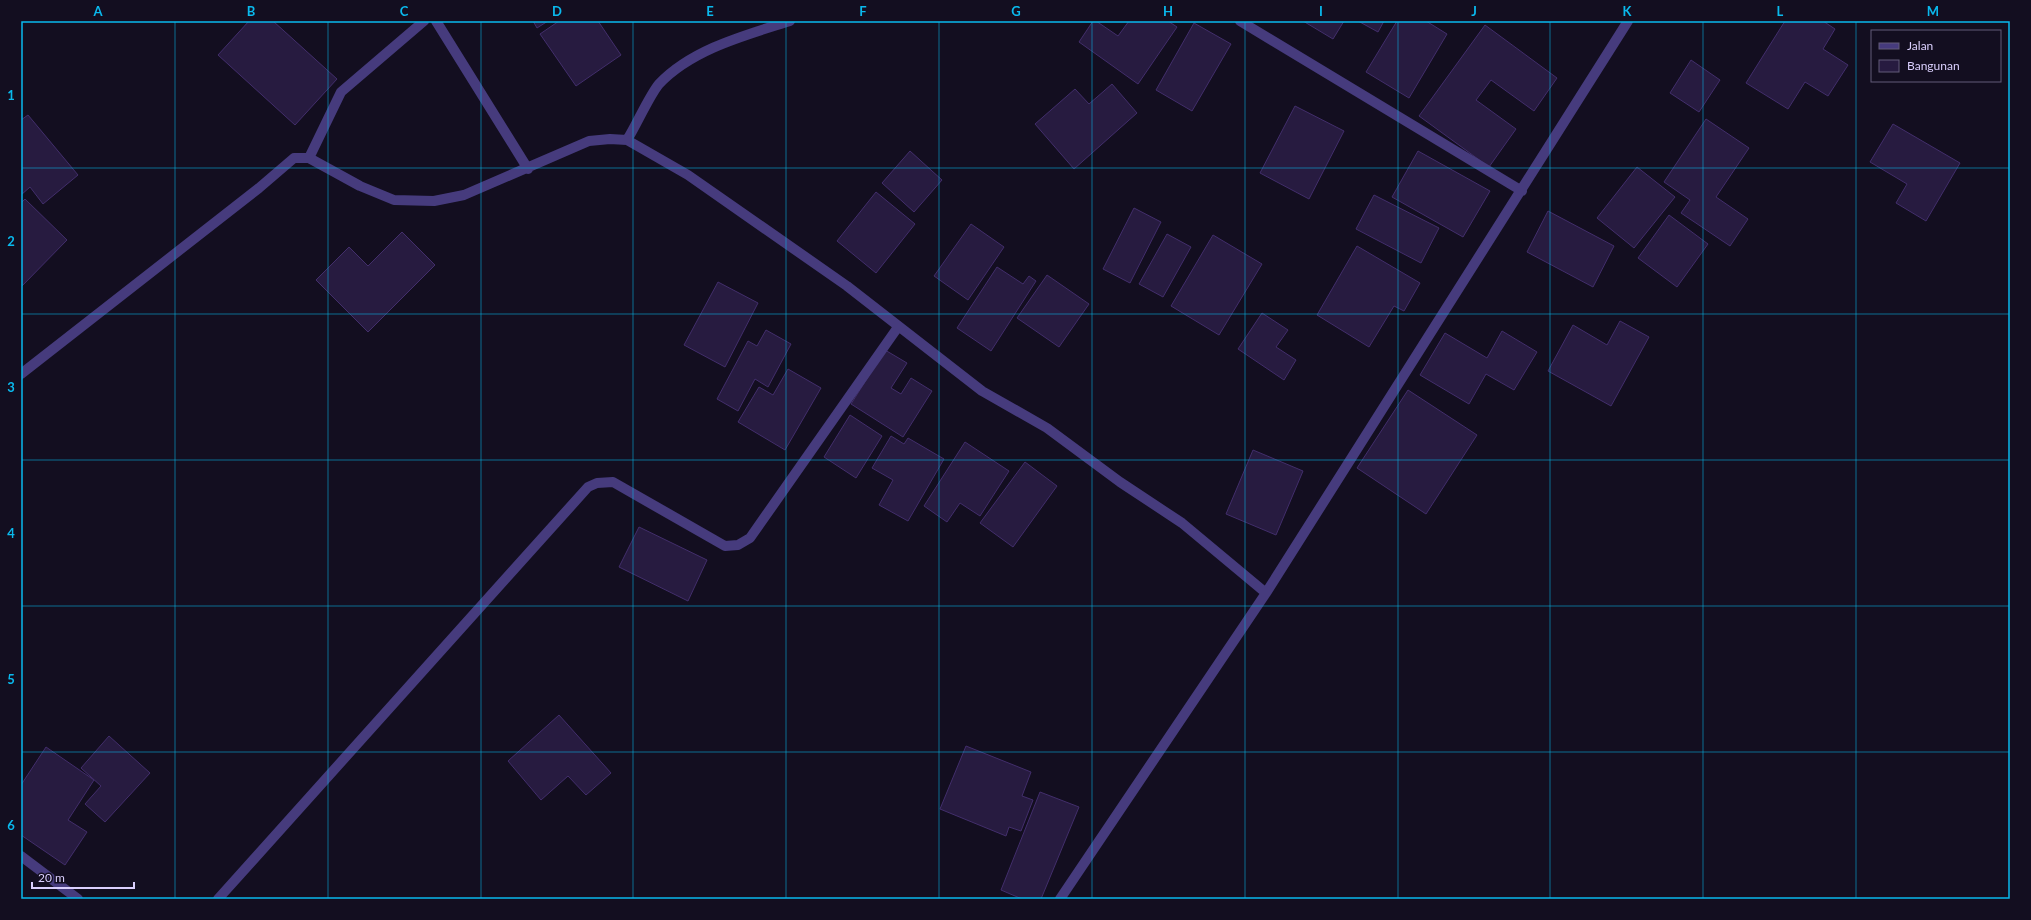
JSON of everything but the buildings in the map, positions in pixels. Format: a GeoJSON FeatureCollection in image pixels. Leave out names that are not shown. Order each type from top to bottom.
{"type":"FeatureCollection","features":[{"type":"Feature","properties":{"kind":"street"},"geometry":{"type":"LineString","coordinates":[[309,158],[340,92],[424,21]]}},
{"type":"Feature","properties":{"kind":"street"},"geometry":{"type":"LineString","coordinates":[[436,21],[528,169]]}},
{"type":"Feature","properties":{"kind":"street"},"geometry":{"type":"LineString","coordinates":[[627,140],[658,85],[678,67],[705,52],[744,35],[790,21]]}},
{"type":"Feature","properties":{"kind":"street"},"geometry":{"type":"LineString","coordinates":[[1060,899],[1266,593],[1522,191],[1628,21]]}},
{"type":"Feature","properties":{"kind":"street"},"geometry":{"type":"LineString","coordinates":[[1244,22],[1522,191]]}},
{"type":"Feature","properties":{"kind":"street"},"geometry":{"type":"LineString","coordinates":[[21,374],[259,188],[294,158],[309,158],[360,186],[394,200],[434,201],[464,195],[528,169],[589,141],[610,139],[627,140],[688,175],[847,286],[982,391],[1047,428],[1120,482],[1182,523],[1266,593]]}},
{"type":"Feature","properties":{"kind":"street"},"geometry":{"type":"LineString","coordinates":[[218,899],[588,487],[598,483],[613,482],[725,546],[738,545],[750,538],[898,327]]}},
{"type":"Feature","properties":{"kind":"street"},"geometry":{"type":"LineString","coordinates":[[21,856],[78,899]]}}]}
